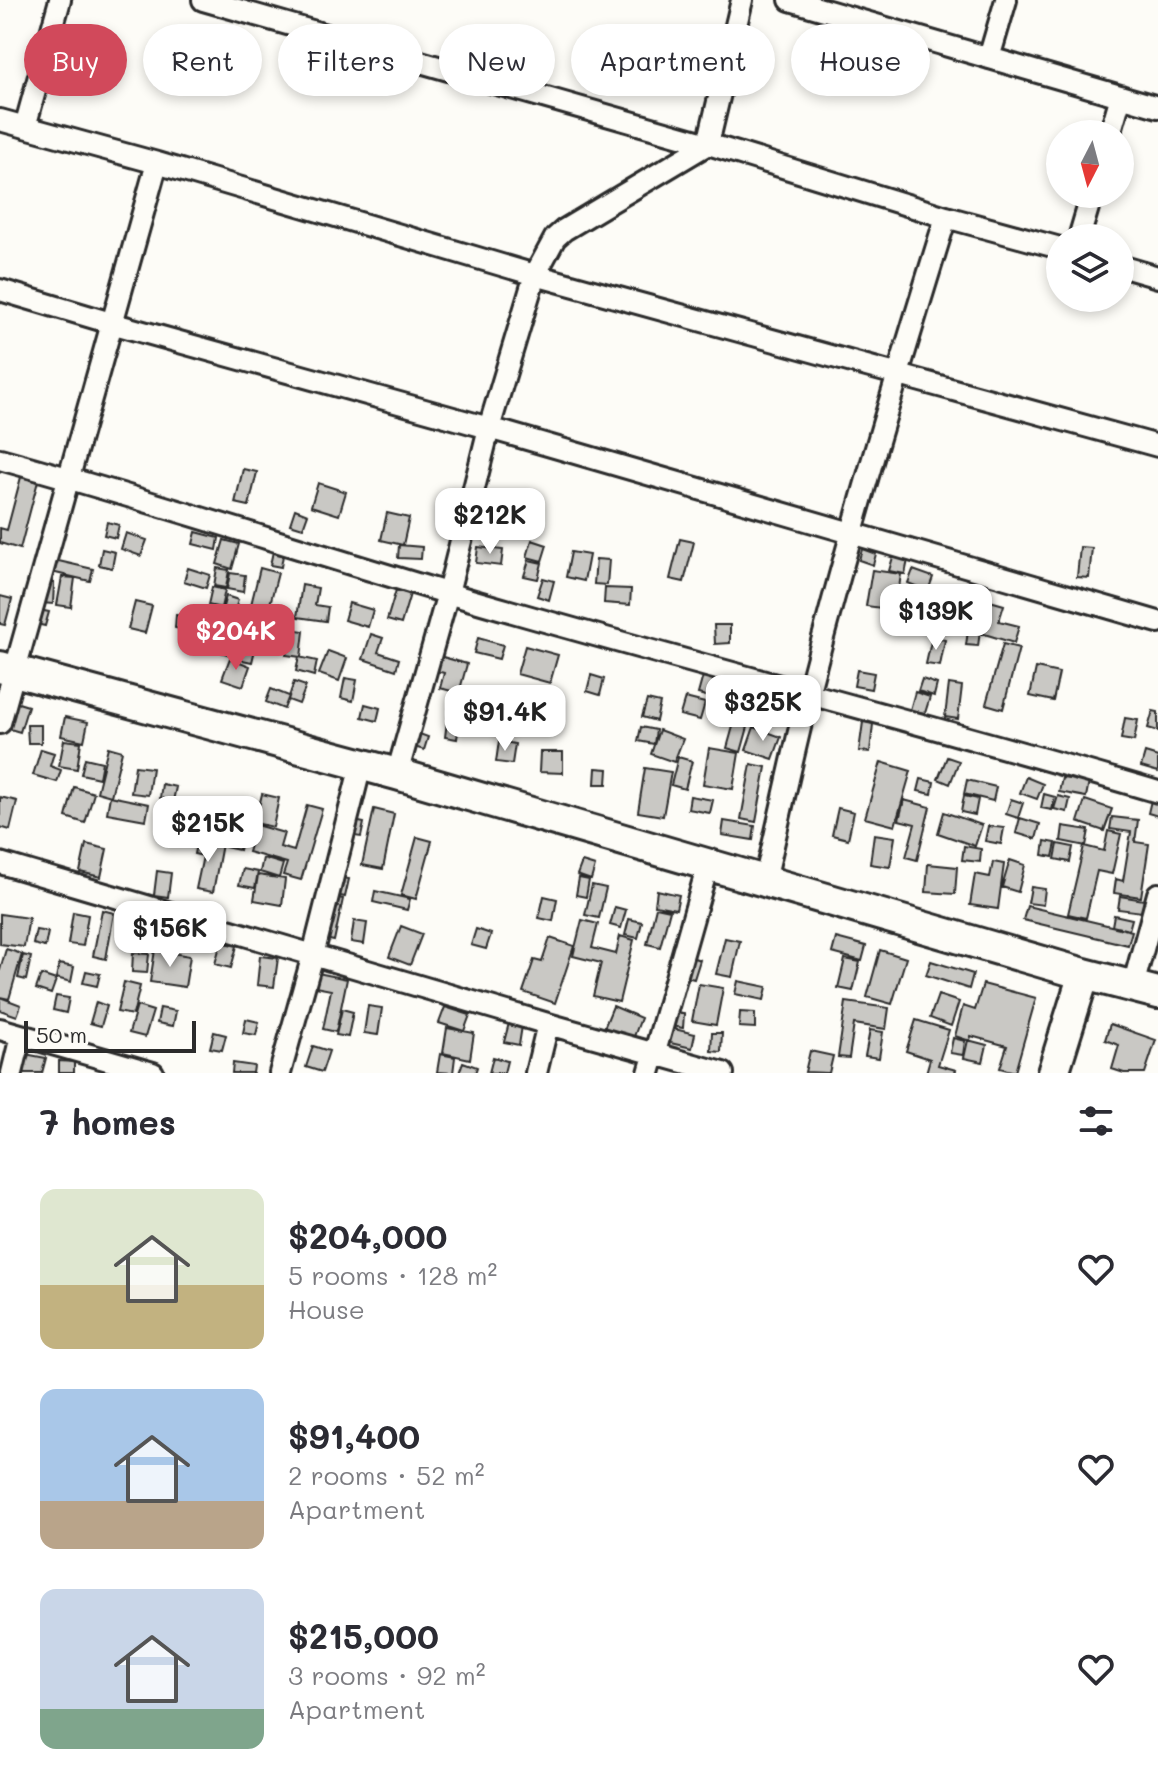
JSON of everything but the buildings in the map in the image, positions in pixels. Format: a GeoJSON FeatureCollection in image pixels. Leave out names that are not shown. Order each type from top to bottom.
{"type":"FeatureCollection","features":[{"type":"Feature","properties":{"kind":"street"},"geometry":{"type":"LineString","coordinates":[[25,127],[60,0]]}},
{"type":"Feature","properties":{"kind":"street"},"geometry":{"type":"LineString","coordinates":[[205,0],[1046,244]]}},
{"type":"Feature","properties":{"kind":"street"},"geometry":{"type":"LineString","coordinates":[[397,774],[448,593],[489,428],[535,275],[555,238],[564,230],[708,144],[742,0]]}},
{"type":"Feature","properties":{"kind":"street"},"geometry":{"type":"LineString","coordinates":[[790,0],[1158,107]]}},
{"type":"Feature","properties":{"kind":"street"},"geometry":{"type":"LineString","coordinates":[[989,58],[1006,0]]}},
{"type":"Feature","properties":{"kind":"street"},"geometry":{"type":"LineString","coordinates":[[1114,120],[1121,96]]}},
{"type":"Feature","properties":{"kind":"street"},"geometry":{"type":"LineString","coordinates":[[0,120],[535,275],[1158,446]]}},
{"type":"Feature","properties":{"kind":"street"},"geometry":{"type":"LineString","coordinates":[[0,723],[7,669],[68,477],[157,163]]}},
{"type":"Feature","properties":{"kind":"street"},"geometry":{"type":"LineString","coordinates":[[765,880],[851,534],[946,217]]}},
{"type":"Feature","properties":{"kind":"street"},"geometry":{"type":"LineString","coordinates":[[1134,270],[1158,277]]}},
{"type":"Feature","properties":{"kind":"street"},"geometry":{"type":"LineString","coordinates":[[0,290],[1158,622]]}},
{"type":"Feature","properties":{"kind":"street"},"geometry":{"type":"LineString","coordinates":[[0,459],[448,593],[1158,792]]}},
{"type":"Feature","properties":{"kind":"street"},"geometry":{"type":"LineString","coordinates":[[7,669],[397,774],[1084,974],[1146,989],[1158,894]]}},
{"type":"Feature","properties":{"kind":"street"},"geometry":{"type":"LineString","coordinates":[[280,1073],[361,765]]}},
{"type":"Feature","properties":{"kind":"street"},"geometry":{"type":"LineString","coordinates":[[0,863],[548,1024],[652,1063],[723,1073]]}},
{"type":"Feature","properties":{"kind":"street"},"geometry":{"type":"LineString","coordinates":[[652,1063],[708,865]]}},
{"type":"Feature","properties":{"kind":"street"},"geometry":{"type":"LineString","coordinates":[[1053,1073],[1084,974]]}},
{"type":"Feature","properties":{"kind":"street"},"geometry":{"type":"LineString","coordinates":[[536,1073],[548,1024]]}},
{"type":"Feature","properties":{"kind":"street"},"geometry":{"type":"LineString","coordinates":[[0,1029],[153,1073]]}},
{"type":"Feature","properties":{"kind":"street"},"geometry":{"type":"LineString","coordinates":[[12,1073],[21,1036]]}}]}
